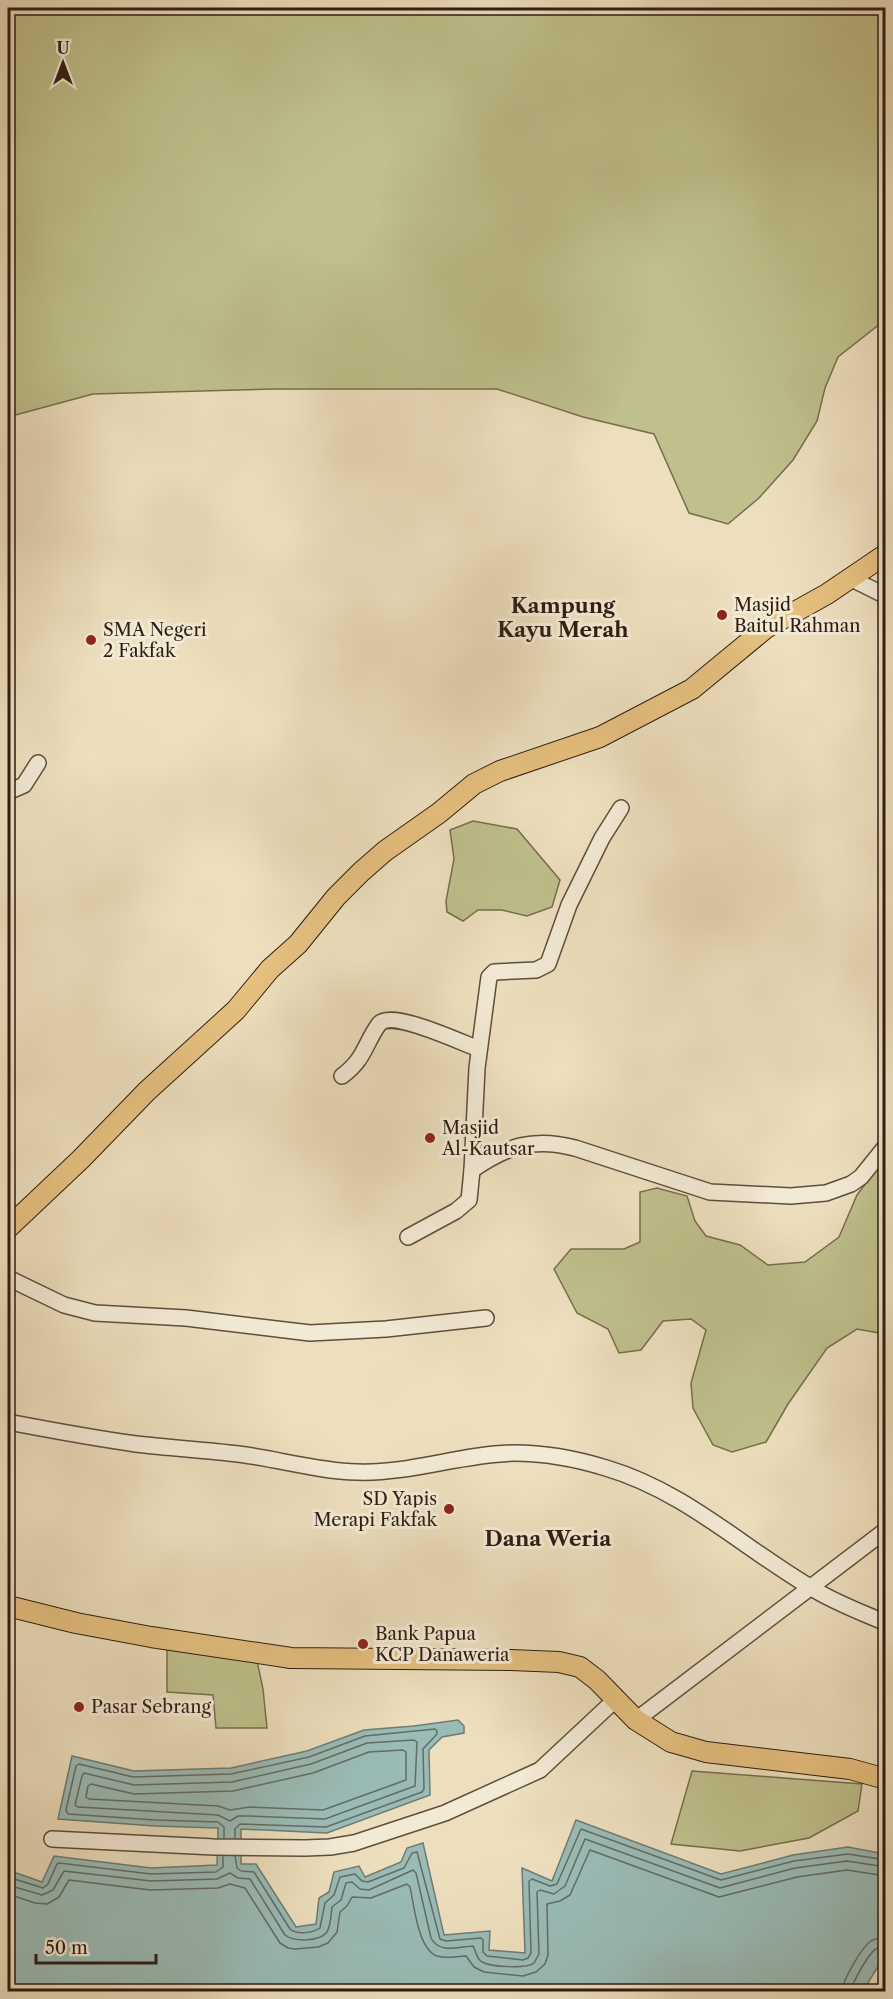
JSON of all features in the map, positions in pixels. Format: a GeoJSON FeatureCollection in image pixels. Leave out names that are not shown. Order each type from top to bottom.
{"type":"FeatureCollection","features":[{"type":"Feature","properties":{"kind":"main road"},"geometry":{"type":"LineString","coordinates":[[8,1228],[81,1160],[147,1091],[236,1010],[270,969],[298,944],[336,897],[386,851],[439,813],[474,784],[500,771],[600,737],[692,689],[766,628],[852,579],[885,554]]}},
{"type":"Feature","properties":{"kind":"main road"},"geometry":{"type":"LineString","coordinates":[[8,1606],[76,1623],[141,1635],[291,1658],[559,1662],[580,1667],[597,1680],[636,1720],[671,1742],[706,1752],[850,1769],[885,1779]]}},
{"type":"Feature","properties":{"kind":"street"},"geometry":{"type":"LineString","coordinates":[[852,579],[885,596]]}},
{"type":"Feature","properties":{"kind":"street"},"geometry":{"type":"LineString","coordinates":[[8,792],[24,785],[38,763]]}},
{"type":"Feature","properties":{"kind":"street"},"geometry":{"type":"LineString","coordinates":[[408,1237],[456,1211],[465,1204],[470,1194],[479,1049],[491,973],[502,970],[536,970],[548,964],[569,905],[602,838],[621,808]]}},
{"type":"Feature","properties":{"kind":"street"},"geometry":{"type":"LineString","coordinates":[[342,1076],[360,1060],[379,1025],[386,1020],[393,1019],[428,1029],[479,1049]]}},
{"type":"Feature","properties":{"kind":"street"},"geometry":{"type":"LineString","coordinates":[[472,1170],[507,1149],[535,1142],[554,1143],[710,1192],[814,1195],[851,1184],[861,1177],[885,1146]]}},
{"type":"Feature","properties":{"kind":"street"},"geometry":{"type":"LineString","coordinates":[[8,1278],[64,1305],[95,1313],[186,1318],[310,1333],[386,1329],[486,1318]]}},
{"type":"Feature","properties":{"kind":"street"},"geometry":{"type":"LineString","coordinates":[[8,1422],[138,1444],[240,1455],[332,1471],[395,1471],[513,1453],[576,1460],[623,1474],[679,1499],[714,1520],[811,1588],[885,1623]]}},
{"type":"Feature","properties":{"kind":"street"},"geometry":{"type":"LineString","coordinates":[[636,1720],[885,1530]]}},
{"type":"Feature","properties":{"kind":"street"},"geometry":{"type":"LineString","coordinates":[[52,1839],[214,1847],[330,1847],[354,1843],[445,1813],[540,1770],[616,1699]]}},
{"type":"Feature","properties":{"kind":"green space"},"geometry":{"type":"Polygon","coordinates":[[[8,8],[885,8],[886,308],[881,323],[838,357],[825,388],[817,421],[793,460],[759,498],[728,524],[689,513],[654,434],[583,417],[497,389],[275,389],[93,394],[8,417],[8,8]]]}},
{"type":"Feature","properties":{"kind":"green space"},"geometry":{"type":"Polygon","coordinates":[[[473,821],[517,829],[560,880],[552,907],[527,916],[502,910],[478,910],[463,921],[447,912],[446,901],[454,859],[450,830],[473,821]]]}},
{"type":"Feature","properties":{"kind":"green space"},"geometry":{"type":"Polygon","coordinates":[[[885,1158],[885,1334],[857,1329],[827,1348],[788,1404],[766,1442],[732,1452],[713,1445],[693,1408],[691,1383],[706,1330],[691,1319],[663,1321],[641,1350],[619,1353],[608,1329],[577,1313],[554,1269],[571,1249],[624,1249],[640,1242],[640,1192],[657,1188],[687,1196],[695,1221],[706,1236],[740,1245],[768,1265],[805,1262],[839,1237],[857,1195],[885,1158]]]}},
{"type":"Feature","properties":{"kind":"green space"},"geometry":{"type":"Polygon","coordinates":[[[167,1647],[257,1661],[263,1689],[267,1728],[216,1728],[213,1695],[167,1692],[167,1647]]]}},
{"type":"Feature","properties":{"kind":"green space"},"geometry":{"type":"Polygon","coordinates":[[[692,1771],[862,1784],[858,1811],[809,1838],[740,1851],[671,1844],[692,1771]]]}},
{"type":"Feature","properties":{"kind":"water"},"geometry":{"type":"Polygon","coordinates":[[[458,1720],[464,1726],[464,1733],[442,1737],[429,1750],[430,1795],[327,1833],[241,1829],[241,1864],[256,1864],[296,1927],[316,1924],[319,1898],[329,1892],[334,1872],[359,1866],[365,1877],[401,1862],[407,1848],[423,1843],[444,1935],[490,1931],[489,1950],[525,1953],[522,1868],[552,1881],[576,1820],[721,1874],[793,1855],[848,1847],[885,1854],[885,1955],[863,1991],[8,1992],[8,1870],[42,1882],[54,1856],[151,1868],[217,1865],[218,1828],[58,1819],[72,1756],[134,1771],[231,1768],[307,1751],[364,1730],[458,1720]]]}},
{"type":"Feature","properties":{"kind":"place","name":"Masjid Baitul Rahman"},"geometry":{"type":"Point","coordinates":[722,615]}},
{"type":"Feature","properties":{"kind":"place","name":"SMA Negeri 2 Fakfak"},"geometry":{"type":"Point","coordinates":[91,640]}},
{"type":"Feature","properties":{"kind":"place","name":"Masjid Al-Kautsar"},"geometry":{"type":"Point","coordinates":[430,1138]}},
{"type":"Feature","properties":{"kind":"place","name":"SD Yapis Merapi Fakfak"},"geometry":{"type":"Point","coordinates":[449,1509]}},
{"type":"Feature","properties":{"kind":"place","name":"Bank Papua KCP Danaweria"},"geometry":{"type":"Point","coordinates":[363,1644]}},
{"type":"Feature","properties":{"kind":"place","name":"Pasar Sebrang"},"geometry":{"type":"Point","coordinates":[79,1707]}},
{"type":"Feature","properties":{"kind":"district","name":"Kampung Kayu Merah"},"geometry":{"type":"Point","coordinates":[563,618]}},
{"type":"Feature","properties":{"kind":"district","name":"Dana Weria"},"geometry":{"type":"Point","coordinates":[548,1539]}}]}
